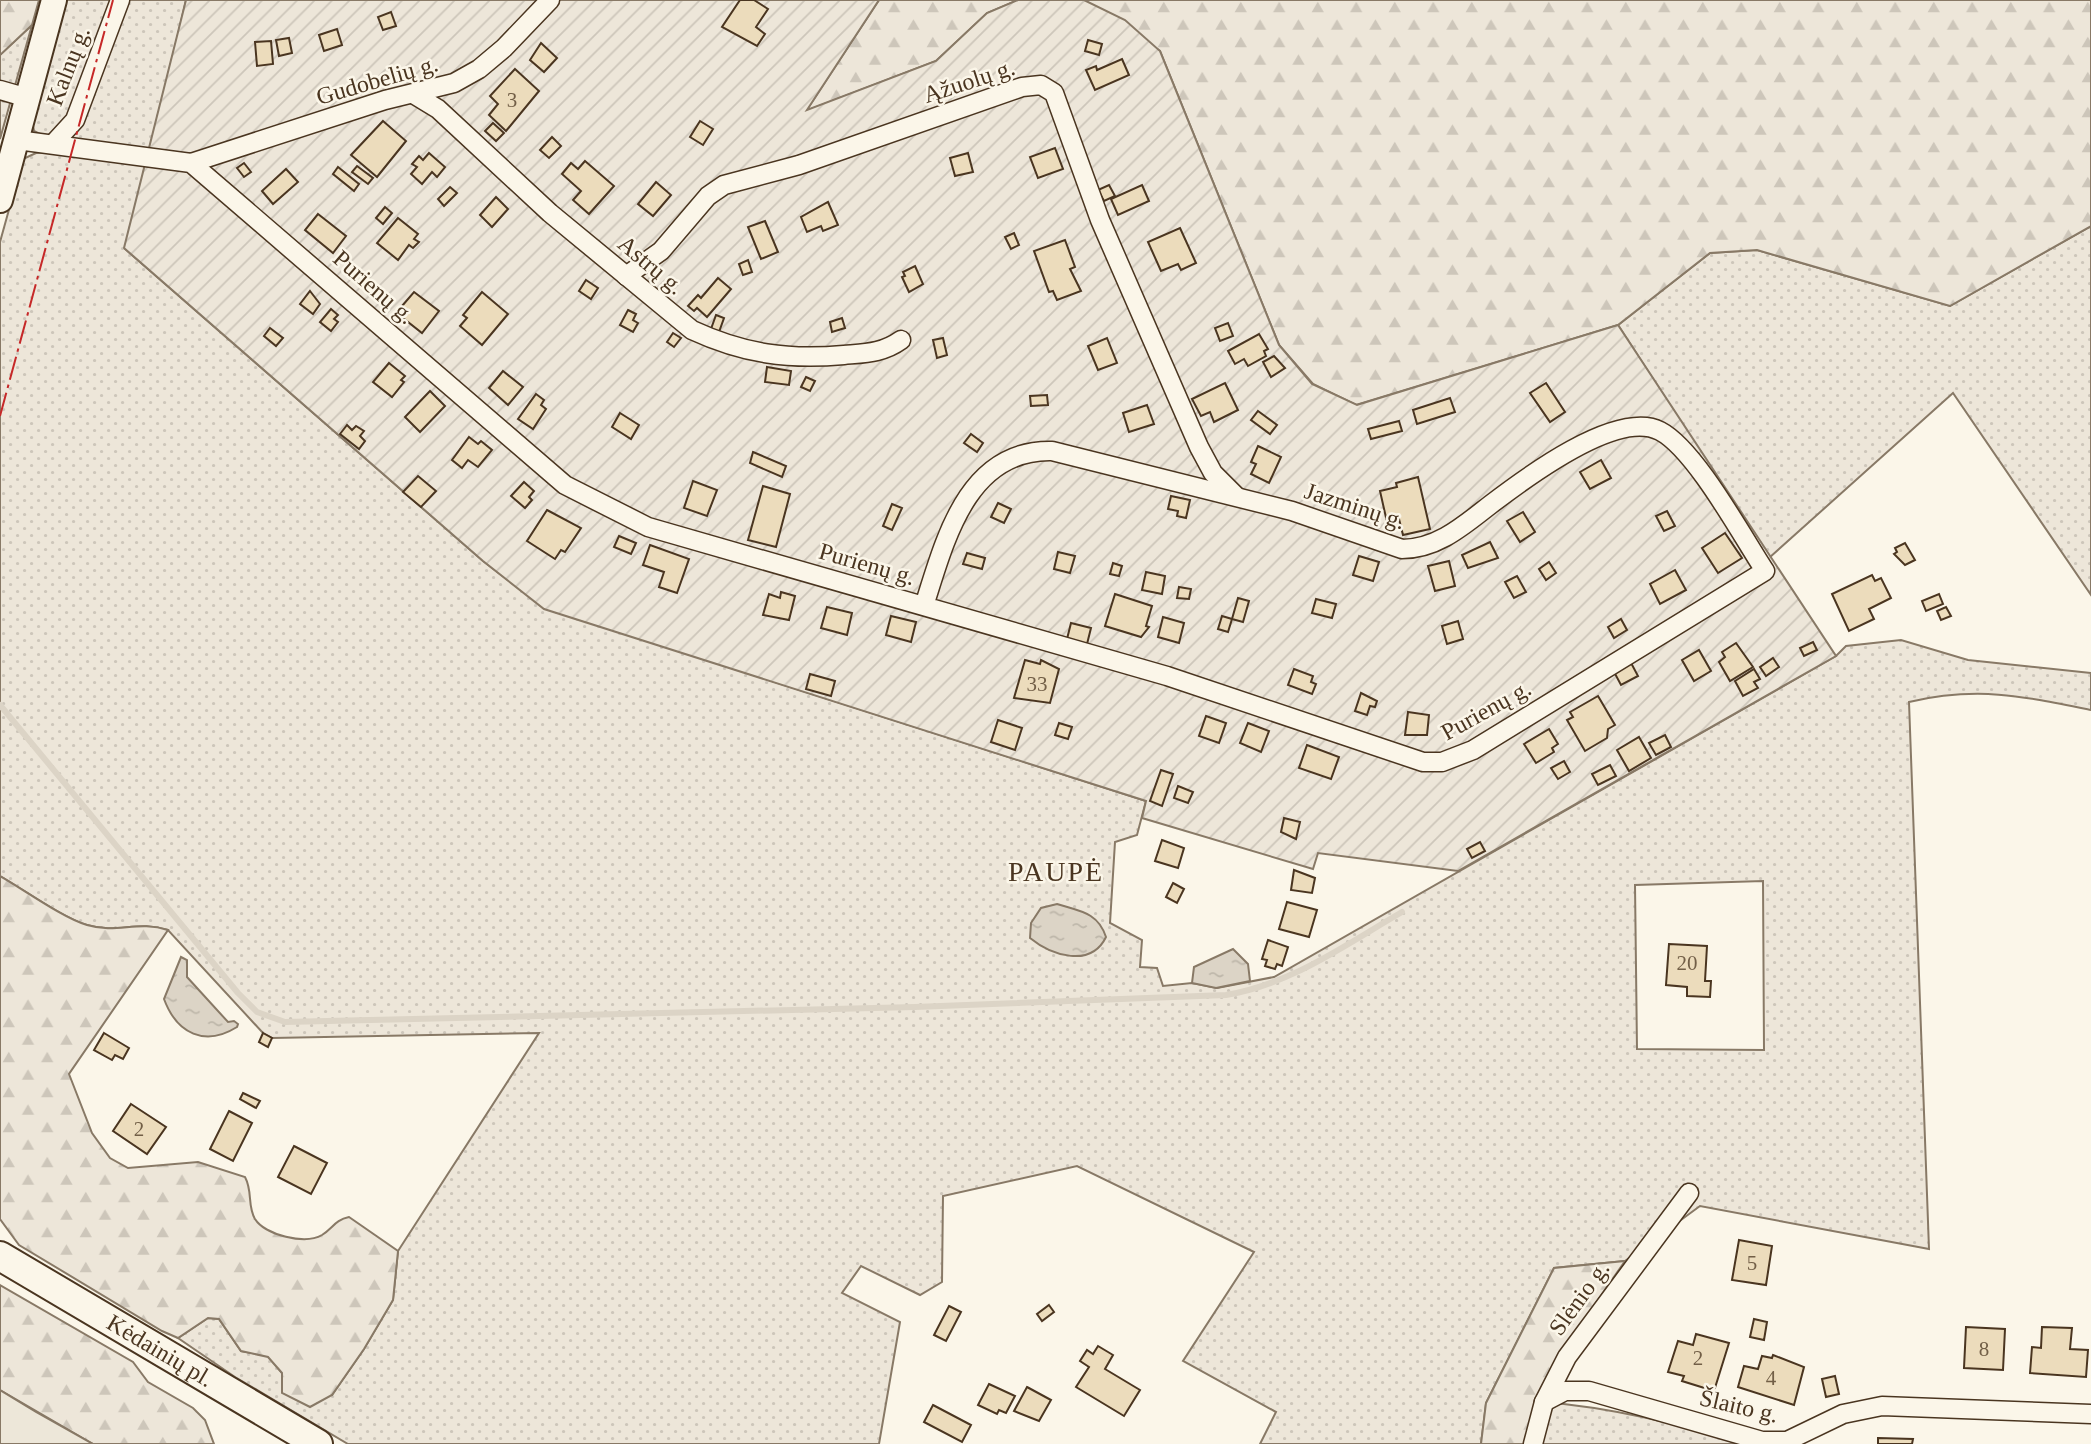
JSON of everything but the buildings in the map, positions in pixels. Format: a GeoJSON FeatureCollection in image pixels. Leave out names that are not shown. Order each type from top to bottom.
{"type":"FeatureCollection","features":[{"type":"Feature","properties":{"kind":"main road"},"geometry":{"type":"LineString","coordinates":[[0,200],[54,0]]}},
{"type":"Feature","properties":{"kind":"main road","name":"Kėdainių pl."},"geometry":{"type":"LineString","coordinates":[[0,1256],[318,1444]]}},
{"type":"Feature","properties":{"kind":"street","name":"Kalnų g."},"geometry":{"type":"LineString","coordinates":[[53,144],[75,120],[120,0]]}},
{"type":"Feature","properties":{"kind":"street","name":"Gudobelių g."},"geometry":{"type":"LineString","coordinates":[[191,163],[385,100],[415,95],[454,83],[479,69],[550,0]]}},
{"type":"Feature","properties":{"kind":"street","name":"Ąžuolų g."},"geometry":{"type":"LineString","coordinates":[[626,276],[655,257],[708,196],[724,185],[799,165],[1022,88],[1041,85],[1054,93],[1100,220],[1199,447],[1213,473],[1236,496]]}},
{"type":"Feature","properties":{"kind":"street"},"geometry":{"type":"LineString","coordinates":[[0,90],[28,99]]}},
{"type":"Feature","properties":{"kind":"street","name":"Astrų g."},"geometry":{"type":"LineString","coordinates":[[415,95],[438,109],[550,213],[692,330],[748,350],[780,357],[806,358],[876,352],[901,340]]}},
{"type":"Feature","properties":{"kind":"street"},"geometry":{"type":"LineString","coordinates":[[17,140],[191,163]]}},
{"type":"Feature","properties":{"kind":"street","name":"Purienų g."},"geometry":{"type":"LineString","coordinates":[[191,163],[565,485],[648,527],[1167,676],[1423,762],[1442,762],[1473,750],[1765,571]]}},
{"type":"Feature","properties":{"kind":"street","name":"Jazminų g."},"geometry":{"type":"LineString","coordinates":[[924,606],[948,531],[984,477],[1001,461],[1016,453],[1052,451],[1292,511],[1402,549],[1418,549],[1437,542],[1510,490],[1585,443],[1631,427],[1645,427],[1660,431],[1692,461],[1765,571]]}},
{"type":"Feature","properties":{"kind":"street","name":"Slėnio g."},"geometry":{"type":"LineString","coordinates":[[1534,1444],[1544,1402],[1567,1357],[1689,1194]]}},
{"type":"Feature","properties":{"kind":"street","name":"Šlaito g."},"geometry":{"type":"LineString","coordinates":[[1544,1402],[1565,1391],[1589,1391],[1762,1441],[1787,1441],[1843,1414],[1882,1406],[2091,1414]]}},
{"type":"Feature","properties":{"kind":"green space"},"geometry":{"type":"Polygon","coordinates":[[[0,0],[39,0],[32,25],[0,55],[0,0]]]}},
{"type":"Feature","properties":{"kind":"green space"},"geometry":{"type":"Polygon","coordinates":[[[65,0],[186,0],[151,150],[46,137],[34,131],[32,120],[65,0]]]}},
{"type":"Feature","properties":{"kind":"green space"},"geometry":{"type":"Polygon","coordinates":[[[186,0],[879,0],[807,110],[936,61],[987,13],[1018,0],[1084,0],[1125,20],[1160,51],[1279,345],[1312,384],[1357,405],[1618,325],[1836,656],[1458,871],[1318,853],[1313,869],[1142,818],[1146,801],[544,609],[483,561],[124,248],[186,0]]]}},
{"type":"Feature","properties":{"kind":"green space"},"geometry":{"type":"Polygon","coordinates":[[[879,0],[1018,0],[987,13],[936,61],[806,111],[879,0]]]}},
{"type":"Feature","properties":{"kind":"green space"},"geometry":{"type":"Polygon","coordinates":[[[1084,0],[2091,0],[2091,226],[1950,306],[1757,250],[1710,253],[1618,325],[1356,405],[1313,384],[1279,345],[1160,51],[1084,0]]]}},
{"type":"Feature","properties":{"kind":"green space"},"geometry":{"type":"Polygon","coordinates":[[[32,25],[0,139],[0,55],[32,25]]]}},
{"type":"Feature","properties":{"kind":"green space"},"geometry":{"type":"Polygon","coordinates":[[[56,151],[147,164],[125,249],[483,561],[544,608],[1146,801],[1137,835],[1115,842],[1110,923],[1142,940],[1140,967],[1157,968],[1163,986],[1192,983],[1217,988],[1274,977],[1836,656],[1846,646],[1901,640],[1968,660],[2091,673],[2091,710],[2021,697],[1979,694],[1934,697],[1909,702],[1929,1249],[1700,1206],[1625,1261],[1554,1268],[1486,1403],[1481,1444],[1260,1444],[1276,1412],[1183,1361],[1254,1252],[1077,1166],[943,1196],[942,1282],[920,1295],[861,1266],[842,1293],[900,1322],[879,1444],[348,1444],[235,1377],[178,1338],[208,1318],[219,1319],[241,1351],[268,1356],[282,1373],[332,1395],[393,1300],[398,1251],[539,1033],[272,1038],[263,1033],[168,930],[147,926],[108,928],[87,925],[55,910],[0,876],[0,242],[23,159],[36,153],[56,151]],[[1763,881],[1635,885],[1637,1049],[1764,1050],[1763,881]]]}},
{"type":"Feature","properties":{"kind":"green space"},"geometry":{"type":"Polygon","coordinates":[[[2091,226],[2091,595],[1953,393],[1769,558],[1618,325],[1710,253],[1757,250],[1950,306],[2091,226]]]}},
{"type":"Feature","properties":{"kind":"green space"},"geometry":{"type":"Polygon","coordinates":[[[0,876],[55,910],[87,925],[108,928],[147,926],[168,930],[69,1074],[92,1133],[110,1158],[128,1168],[198,1162],[245,1177],[255,1219],[267,1230],[296,1239],[315,1238],[340,1220],[349,1217],[398,1251],[393,1300],[332,1395],[310,1407],[282,1393],[282,1373],[268,1357],[241,1351],[219,1319],[208,1318],[178,1338],[162,1331],[19,1245],[0,1219],[0,876]]]}},
{"type":"Feature","properties":{"kind":"green space"},"geometry":{"type":"Polygon","coordinates":[[[1625,1261],[1553,1365],[1537,1444],[1481,1444],[1486,1403],[1554,1268],[1625,1261]]]}},
{"type":"Feature","properties":{"kind":"green space"},"geometry":{"type":"Polygon","coordinates":[[[0,1285],[133,1362],[148,1382],[193,1408],[205,1420],[214,1444],[93,1444],[0,1390],[0,1285]]]}},
{"type":"Feature","properties":{"kind":"green space"},"geometry":{"type":"Polygon","coordinates":[[[1544,1402],[1642,1417],[1738,1444],[1537,1444],[1544,1402]]]}},
{"type":"Feature","properties":{"kind":"shaded area"},"geometry":{"type":"Polygon","coordinates":[[[0,1390],[36,1412],[93,1444],[0,1444],[0,1390]]]}},
{"type":"Feature","properties":{"kind":"water"},"geometry":{"type":"Polygon","coordinates":[[[1057,904],[1087,914],[1098,922],[1106,937],[1099,947],[1091,953],[1071,956],[1049,950],[1030,938],[1031,923],[1041,908],[1057,904]]]}},
{"type":"Feature","properties":{"kind":"water"},"geometry":{"type":"Polygon","coordinates":[[[1233,949],[1248,964],[1250,981],[1216,988],[1192,983],[1194,967],[1233,949]]]}},
{"type":"Feature","properties":{"kind":"water"},"geometry":{"type":"Polygon","coordinates":[[[181,957],[187,960],[187,977],[228,1022],[234,1021],[238,1024],[237,1027],[214,1036],[203,1036],[184,1029],[176,1021],[164,999],[181,957]]]}},
{"type":"Feature","properties":{"kind":"waterway"},"geometry":{"type":"LineString","coordinates":[[0,705],[238,993],[257,1012],[285,1022],[915,1007],[1226,995],[1250,990],[1296,973],[1402,912]]}},
{"type":"Feature","properties":{"kind":"power"},"geometry":{"type":"LineString","coordinates":[[0,416],[113,0]]}},
{"type":"Feature","properties":{"kind":"district","name":"PAUPĖ"},"geometry":{"type":"Point","coordinates":[1056,871]}}]}
